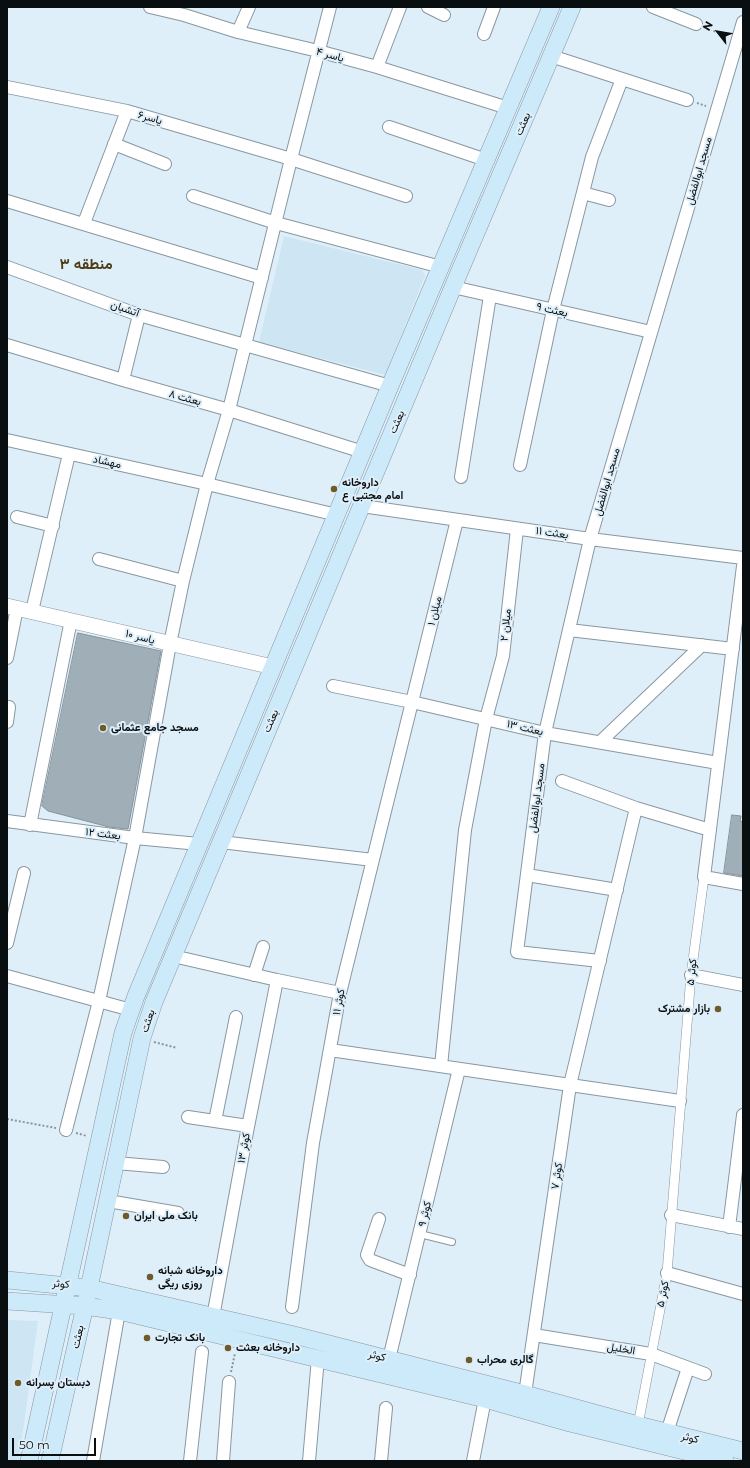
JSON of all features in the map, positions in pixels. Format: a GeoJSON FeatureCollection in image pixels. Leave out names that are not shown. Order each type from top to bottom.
{"type":"FeatureCollection","features":[{"type":"Feature","properties":{"kind":"main road","name":"بعثت"},"geometry":{"type":"LineString","coordinates":[[30,1461],[123,1033],[131,1010],[183,881],[390,386],[551,7]]}},
{"type":"Feature","properties":{"kind":"main road","name":"بعثت"},"geometry":{"type":"LineString","coordinates":[[50,1461],[108,1201],[142,1038],[154,1002],[453,287],[572,7]]}},
{"type":"Feature","properties":{"kind":"main road"},"geometry":{"type":"LineString","coordinates":[[498,133],[516,139]]}},
{"type":"Feature","properties":{"kind":"main road"},"geometry":{"type":"LineString","coordinates":[[183,881],[201,889]]}},
{"type":"Feature","properties":{"kind":"main road","name":"کوثر"},"geometry":{"type":"LineString","coordinates":[[7,1280],[89,1288],[290,1334],[525,1394],[638,1425],[743,1450]]}},
{"type":"Feature","properties":{"kind":"main road","name":"کوثر"},"geometry":{"type":"LineString","coordinates":[[7,1301],[64,1304],[119,1311],[485,1399],[570,1423],[725,1461]]}},
{"type":"Feature","properties":{"kind":"street","name":"یاسر ۴"},"geometry":{"type":"LineString","coordinates":[[150,7],[184,11],[238,32],[318,51],[376,67],[508,108]]}},
{"type":"Feature","properties":{"kind":"street"},"geometry":{"type":"LineString","coordinates":[[238,32],[249,7]]}},
{"type":"Feature","properties":{"kind":"street"},"geometry":{"type":"LineString","coordinates":[[66,1130],[99,1001],[135,838],[170,644],[183,581],[207,484],[229,410],[244,344],[330,7]]}},
{"type":"Feature","properties":{"kind":"street"},"geometry":{"type":"LineString","coordinates":[[376,67],[400,7]]}},
{"type":"Feature","properties":{"kind":"street"},"geometry":{"type":"LineString","coordinates":[[428,7],[444,15]]}},
{"type":"Feature","properties":{"kind":"street"},"geometry":{"type":"LineString","coordinates":[[484,34],[494,7]]}},
{"type":"Feature","properties":{"kind":"street"},"geometry":{"type":"LineString","coordinates":[[653,7],[696,24]]}},
{"type":"Feature","properties":{"kind":"street","name":"مسجد ابوالفضل"},"geometry":{"type":"LineString","coordinates":[[600,961],[517,952],[545,733],[590,539],[717,110],[740,42],[743,22]]}},
{"type":"Feature","properties":{"kind":"street"},"geometry":{"type":"LineString","coordinates":[[551,56],[687,100]]}},
{"type":"Feature","properties":{"kind":"street"},"geometry":{"type":"LineString","coordinates":[[520,465],[553,310],[592,157],[622,79]]}},
{"type":"Feature","properties":{"kind":"street","name":"یاسر۶"},"geometry":{"type":"LineString","coordinates":[[7,87],[127,111],[291,159],[406,196]]}},
{"type":"Feature","properties":{"kind":"street"},"geometry":{"type":"LineString","coordinates":[[84,223],[127,111]]}},
{"type":"Feature","properties":{"kind":"street"},"geometry":{"type":"LineString","coordinates":[[389,128],[486,160]]}},
{"type":"Feature","properties":{"kind":"street"},"geometry":{"type":"LineString","coordinates":[[114,144],[165,164]]}},
{"type":"Feature","properties":{"kind":"street"},"geometry":{"type":"LineString","coordinates":[[583,193],[609,200]]}},
{"type":"Feature","properties":{"kind":"street"},"geometry":{"type":"LineString","coordinates":[[193,196],[276,223],[441,267]]}},
{"type":"Feature","properties":{"kind":"street"},"geometry":{"type":"LineString","coordinates":[[7,201],[262,278]]}},
{"type":"Feature","properties":{"kind":"street","name":"آتشبان"},"geometry":{"type":"LineString","coordinates":[[7,267],[139,315],[390,386]]}},
{"type":"Feature","properties":{"kind":"street","name":"بعثت ۹"},"geometry":{"type":"LineString","coordinates":[[453,287],[651,332]]}},
{"type":"Feature","properties":{"kind":"street"},"geometry":{"type":"LineString","coordinates":[[461,477],[490,296]]}},
{"type":"Feature","properties":{"kind":"street"},"geometry":{"type":"LineString","coordinates":[[123,380],[139,315]]}},
{"type":"Feature","properties":{"kind":"street","name":"بعثت ۸"},"geometry":{"type":"LineString","coordinates":[[7,345],[229,410],[363,452]]}},
{"type":"Feature","properties":{"kind":"street","name":"مهشاد"},"geometry":{"type":"LineString","coordinates":[[7,440],[207,484],[337,515]]}},
{"type":"Feature","properties":{"kind":"street"},"geometry":{"type":"LineString","coordinates":[[32,611],[69,454]]}},
{"type":"Feature","properties":{"kind":"street","name":"بعثت ۱۱"},"geometry":{"type":"LineString","coordinates":[[362,506],[590,539],[743,558]]}},
{"type":"Feature","properties":{"kind":"street"},"geometry":{"type":"LineString","coordinates":[[17,517],[53,526]]}},
{"type":"Feature","properties":{"kind":"street","name":"میلان ۱"},"geometry":{"type":"LineString","coordinates":[[412,702],[457,520]]}},
{"type":"Feature","properties":{"kind":"street","name":"میلان ۲"},"geometry":{"type":"LineString","coordinates":[[441,1066],[465,830],[486,719],[503,656],[517,528]]}},
{"type":"Feature","properties":{"kind":"street"},"geometry":{"type":"LineString","coordinates":[[99,559],[183,581]]}},
{"type":"Feature","properties":{"kind":"street","name":"کوثر ۵"},"geometry":{"type":"LineString","coordinates":[[638,1425],[667,1273],[680,1101],[692,975],[743,566]]}},
{"type":"Feature","properties":{"kind":"street"},"geometry":{"type":"LineString","coordinates":[[7,658],[12,607]]}},
{"type":"Feature","properties":{"kind":"street","name":"یاسر ۱۰"},"geometry":{"type":"LineString","coordinates":[[12,607],[273,667]]}},
{"type":"Feature","properties":{"kind":"street"},"geometry":{"type":"LineString","coordinates":[[30,825],[71,620]]}},
{"type":"Feature","properties":{"kind":"street"},"geometry":{"type":"LineString","coordinates":[[569,630],[733,649]]}},
{"type":"Feature","properties":{"kind":"street"},"geometry":{"type":"LineString","coordinates":[[600,742],[702,645]]}},
{"type":"Feature","properties":{"kind":"street","name":"بعثت ۱۳"},"geometry":{"type":"LineString","coordinates":[[333,686],[412,702],[545,733],[718,763]]}},
{"type":"Feature","properties":{"kind":"street","name":"کوثر ۱۱"},"geometry":{"type":"LineString","coordinates":[[292,1307],[313,1143],[340,993],[412,702]]}},
{"type":"Feature","properties":{"kind":"street"},"geometry":{"type":"LineString","coordinates":[[7,722],[9,707]]}},
{"type":"Feature","properties":{"kind":"street"},"geometry":{"type":"LineString","coordinates":[[562,781],[636,808],[710,830]]}},
{"type":"Feature","properties":{"kind":"street","name":"کوثر ۷"},"geometry":{"type":"LineString","coordinates":[[525,1394],[570,1085],[636,808]]}},
{"type":"Feature","properties":{"kind":"street","name":"بعثت ۱۲"},"geometry":{"type":"LineString","coordinates":[[7,821],[135,838],[199,844]]}},
{"type":"Feature","properties":{"kind":"street"},"geometry":{"type":"LineString","coordinates":[[221,842],[373,860]]}},
{"type":"Feature","properties":{"kind":"street"},"geometry":{"type":"LineString","coordinates":[[7,943],[24,873]]}},
{"type":"Feature","properties":{"kind":"street"},"geometry":{"type":"LineString","coordinates":[[527,875],[617,890]]}},
{"type":"Feature","properties":{"kind":"street"},"geometry":{"type":"LineString","coordinates":[[704,877],[743,884]]}},
{"type":"Feature","properties":{"kind":"street"},"geometry":{"type":"LineString","coordinates":[[254,975],[263,947]]}},
{"type":"Feature","properties":{"kind":"street"},"geometry":{"type":"LineString","coordinates":[[173,956],[340,993]]}},
{"type":"Feature","properties":{"kind":"street"},"geometry":{"type":"LineString","coordinates":[[692,975],[743,985]]}},
{"type":"Feature","properties":{"kind":"street"},"geometry":{"type":"LineString","coordinates":[[7,976],[131,1010]]}},
{"type":"Feature","properties":{"kind":"street","name":"کوثر ۱۳"},"geometry":{"type":"LineString","coordinates":[[214,1317],[248,1126],[277,980]]}},
{"type":"Feature","properties":{"kind":"street"},"geometry":{"type":"LineString","coordinates":[[215,1121],[236,1017]]}},
{"type":"Feature","properties":{"kind":"street"},"geometry":{"type":"LineString","coordinates":[[330,1050],[680,1101]]}},
{"type":"Feature","properties":{"kind":"street","name":"کوثر ۹"},"geometry":{"type":"LineString","coordinates":[[389,1359],[459,1069]]}},
{"type":"Feature","properties":{"kind":"street"},"geometry":{"type":"LineString","coordinates":[[729,1226],[740,1171],[743,1115]]}},
{"type":"Feature","properties":{"kind":"street"},"geometry":{"type":"LineString","coordinates":[[188,1116],[248,1126]]}},
{"type":"Feature","properties":{"kind":"street"},"geometry":{"type":"LineString","coordinates":[[116,1163],[163,1167]]}},
{"type":"Feature","properties":{"kind":"street"},"geometry":{"type":"LineString","coordinates":[[108,1201],[178,1213]]}},
{"type":"Feature","properties":{"kind":"street"},"geometry":{"type":"LineString","coordinates":[[671,1215],[743,1229]]}},
{"type":"Feature","properties":{"kind":"street"},"geometry":{"type":"LineString","coordinates":[[379,1219],[367,1256],[370,1260],[410,1275]]}},
{"type":"Feature","properties":{"kind":"street"},"geometry":{"type":"LineString","coordinates":[[667,1273],[743,1294]]}},
{"type":"Feature","properties":{"kind":"street"},"geometry":{"type":"LineString","coordinates":[[93,1461],[119,1311]]}},
{"type":"Feature","properties":{"kind":"street","name":"الخلیل"},"geometry":{"type":"LineString","coordinates":[[534,1335],[651,1354],[705,1374]]}},
{"type":"Feature","properties":{"kind":"street"},"geometry":{"type":"LineString","coordinates":[[190,1461],[202,1352]]}},
{"type":"Feature","properties":{"kind":"street"},"geometry":{"type":"LineString","coordinates":[[309,1461],[318,1358]]}},
{"type":"Feature","properties":{"kind":"street"},"geometry":{"type":"LineString","coordinates":[[667,1432],[688,1368]]}},
{"type":"Feature","properties":{"kind":"street"},"geometry":{"type":"LineString","coordinates":[[223,1461],[229,1382]]}},
{"type":"Feature","properties":{"kind":"street"},"geometry":{"type":"LineString","coordinates":[[473,1461],[485,1399]]}},
{"type":"Feature","properties":{"kind":"street"},"geometry":{"type":"LineString","coordinates":[[381,1461],[386,1408]]}},
{"type":"Feature","properties":{"kind":"lane"},"geometry":{"type":"LineString","coordinates":[[420,1234],[452,1242]]}},
{"type":"Feature","properties":{"kind":"path"},"geometry":{"type":"LineString","coordinates":[[696,24],[740,42]]}},
{"type":"Feature","properties":{"kind":"path"},"geometry":{"type":"LineString","coordinates":[[687,100],[717,110]]}},
{"type":"Feature","properties":{"kind":"path"},"geometry":{"type":"LineString","coordinates":[[142,1038],[176,1048]]}},
{"type":"Feature","properties":{"kind":"path"},"geometry":{"type":"LineString","coordinates":[[229,1382],[238,1340]]}},
{"type":"Feature","properties":{"kind":"shaded area"},"geometry":{"type":"Polygon","coordinates":[[[284,236],[422,270],[425,276],[385,375],[259,342],[284,236]]]}},
{"type":"Feature","properties":{"kind":"shaded area","name":"دبستان پسرانه"},"geometry":{"type":"Polygon","coordinates":[[[7,1320],[38,1321],[19,1461],[7,1461],[7,1320]]]}},
{"type":"Feature","properties":{"kind":"building","name":"مسجد جامع عثمانی"},"geometry":{"type":"Polygon","coordinates":[[[78,633],[161,651],[128,829],[109,827],[48,811],[42,806],[78,633]]]}},
{"type":"Feature","properties":{"kind":"building"},"geometry":{"type":"Polygon","coordinates":[[[732,815],[741,816],[740,821],[743,822],[743,876],[724,873],[732,815]]]}},
{"type":"Feature","properties":{"kind":"place","name":"داروخانه امام مجتبی ع"},"geometry":{"type":"Point","coordinates":[334,489]}},
{"type":"Feature","properties":{"kind":"place","name":"مسجد جامع عثمانی"},"geometry":{"type":"Point","coordinates":[103,728]}},
{"type":"Feature","properties":{"kind":"place","name":"بازار مشترک"},"geometry":{"type":"Point","coordinates":[718,1009]}},
{"type":"Feature","properties":{"kind":"place","name":"بانک ملی ایران"},"geometry":{"type":"Point","coordinates":[126,1216]}},
{"type":"Feature","properties":{"kind":"place","name":"داروخانه شبانه روزی ریگی"},"geometry":{"type":"Point","coordinates":[150,1277]}},
{"type":"Feature","properties":{"kind":"place","name":"بانک تجارت"},"geometry":{"type":"Point","coordinates":[147,1338]}},
{"type":"Feature","properties":{"kind":"place","name":"داروخانه بعثت"},"geometry":{"type":"Point","coordinates":[228,1348]}},
{"type":"Feature","properties":{"kind":"place","name":"گالری محراب"},"geometry":{"type":"Point","coordinates":[469,1360]}},
{"type":"Feature","properties":{"kind":"place","name":"دبستان پسرانه"},"geometry":{"type":"Point","coordinates":[18,1383]}},
{"type":"Feature","properties":{"kind":"district","name":"منطقه ۳"},"geometry":{"type":"Point","coordinates":[86,265]}}]}
